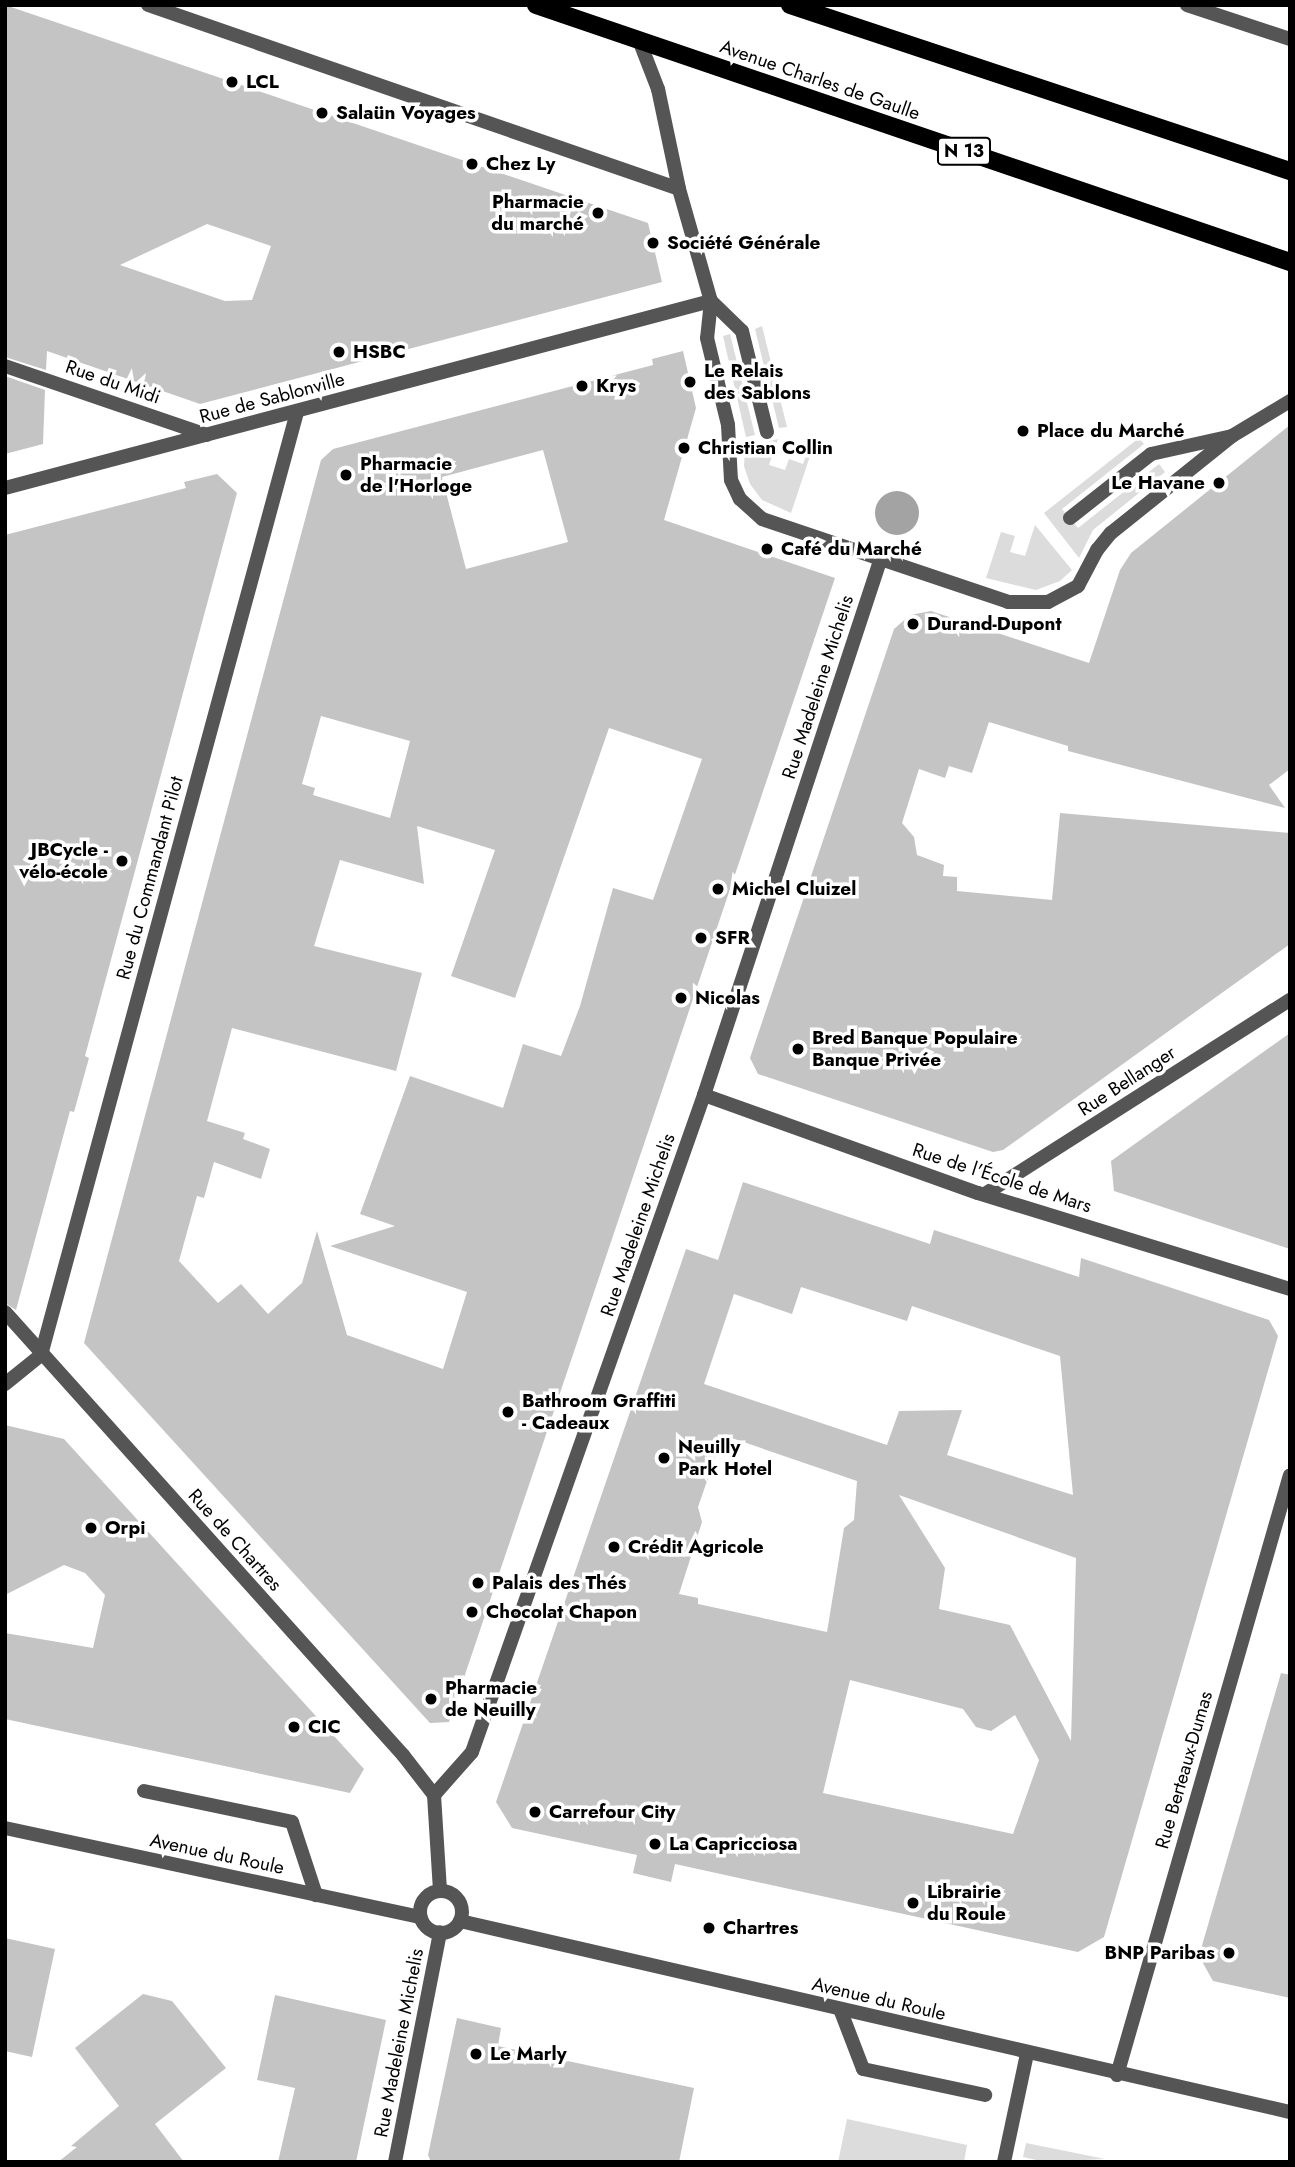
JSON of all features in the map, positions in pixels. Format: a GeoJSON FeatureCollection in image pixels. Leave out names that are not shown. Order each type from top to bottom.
{"type":"FeatureCollection","features":[{"type":"Feature","properties":{"kind":"main road","name":"Avenue Charles de Gaulle"},"geometry":{"type":"LineString","coordinates":[[536,5],[1290,262]]}},
{"type":"Feature","properties":{"kind":"main road"},"geometry":{"type":"LineString","coordinates":[[790,5],[1290,171]]}},
{"type":"Feature","properties":{"kind":"street"},"geometry":{"type":"LineString","coordinates":[[149,5],[679,189]]}},
{"type":"Feature","properties":{"kind":"street"},"geometry":{"type":"LineString","coordinates":[[1187,5],[1290,40]]}},
{"type":"Feature","properties":{"kind":"street"},"geometry":{"type":"LineString","coordinates":[[639,40],[658,89],[679,189],[711,301],[707,338],[728,425],[731,480],[740,499],[762,519],[1008,602],[1029,605],[1057,600],[1082,581],[1105,538],[1232,436],[1290,401]]}},
{"type":"Feature","properties":{"kind":"street"},"geometry":{"type":"LineString","coordinates":[[711,301],[742,331],[767,432]]}},
{"type":"Feature","properties":{"kind":"street","name":"Rue de Sablonville"},"geometry":{"type":"LineString","coordinates":[[5,488],[711,301]]}},
{"type":"Feature","properties":{"kind":"street","name":"Rue du Midi"},"geometry":{"type":"LineString","coordinates":[[5,366],[207,436]]}},
{"type":"Feature","properties":{"kind":"street","name":"Rue du Commandant Pilot"},"geometry":{"type":"LineString","coordinates":[[41,1355],[297,412]]}},
{"type":"Feature","properties":{"kind":"street"},"geometry":{"type":"LineString","coordinates":[[1070,519],[1152,454],[1232,436]]}},
{"type":"Feature","properties":{"kind":"street","name":"Rue Madeleine Michelis"},"geometry":{"type":"LineString","coordinates":[[434,1795],[472,1752],[704,1095],[880,561]]}},
{"type":"Feature","properties":{"kind":"street","name":"Rue Bellanger"},"geometry":{"type":"LineString","coordinates":[[985,1194],[1290,1000]]}},
{"type":"Feature","properties":{"kind":"street","name":"Rue de l'École de Mars"},"geometry":{"type":"LineString","coordinates":[[704,1095],[985,1194],[1290,1289]]}},
{"type":"Feature","properties":{"kind":"street","name":"Rue de Chartres"},"geometry":{"type":"LineString","coordinates":[[5,1312],[384,1734],[434,1795]]}},
{"type":"Feature","properties":{"kind":"street"},"geometry":{"type":"LineString","coordinates":[[5,1384],[41,1355]]}},
{"type":"Feature","properties":{"kind":"street","name":"Rue Berteaux-Dumas"},"geometry":{"type":"LineString","coordinates":[[1117,2075],[1290,1475]]}},
{"type":"Feature","properties":{"kind":"street"},"geometry":{"type":"LineString","coordinates":[[144,1791],[292,1822],[316,1895]]}},
{"type":"Feature","properties":{"kind":"street"},"geometry":{"type":"LineString","coordinates":[[434,1795],[440,1891]]}},
{"type":"Feature","properties":{"kind":"street","name":"Avenue du Roule"},"geometry":{"type":"LineString","coordinates":[[5,1828],[421,1917]]}},
{"type":"Feature","properties":{"kind":"street"},"geometry":{"type":"LineString","coordinates":[[440,1891],[458,1900],[460,1921],[452,1930],[440,1932],[426,1927],[421,1917],[426,1897],[440,1891]]}},
{"type":"Feature","properties":{"kind":"street","name":"Avenue du Roule"},"geometry":{"type":"LineString","coordinates":[[460,1921],[1117,2075],[1290,2112]]}},
{"type":"Feature","properties":{"kind":"street","name":"Rue Madeleine Michelis"},"geometry":{"type":"LineString","coordinates":[[396,2162],[440,1932]]}},
{"type":"Feature","properties":{"kind":"street"},"geometry":{"type":"LineString","coordinates":[[840,2009],[863,2069],[985,2095]]}},
{"type":"Feature","properties":{"kind":"street"},"geometry":{"type":"LineString","coordinates":[[1004,2162],[1027,2054]]}},
{"type":"Feature","properties":{"kind":"shaded area"},"geometry":{"type":"Polygon","coordinates":[[[762,326],[787,427],[779,428],[755,329],[762,326]]]}},
{"type":"Feature","properties":{"kind":"shaded area"},"geometry":{"type":"Polygon","coordinates":[[[730,334],[755,435],[746,437],[723,336],[730,334]]]}},
{"type":"Feature","properties":{"kind":"shaded area"},"geometry":{"type":"Polygon","coordinates":[[[1139,438],[1144,444],[1062,509],[1078,528],[1159,464],[1165,472],[1093,530],[1079,558],[1044,513],[1139,438]]]}},
{"type":"Feature","properties":{"kind":"shaded area"},"geometry":{"type":"Polygon","coordinates":[[[778,439],[769,465],[785,470],[789,459],[803,464],[808,449],[812,450],[791,513],[762,500],[750,484],[744,466],[745,447],[778,439]]]}},
{"type":"Feature","properties":{"kind":"shaded area"},"geometry":{"type":"Polygon","coordinates":[[[897,491],[912,498],[919,513],[912,528],[897,535],[882,528],[875,513],[882,498],[897,491]]]}},
{"type":"Feature","properties":{"kind":"shaded area"},"geometry":{"type":"Polygon","coordinates":[[[1035,525],[1072,570],[1060,581],[1036,590],[986,578],[1001,532],[1015,536],[1010,552],[1025,556],[1035,525]]]}},
{"type":"Feature","properties":{"kind":"shaded area"},"geometry":{"type":"Polygon","coordinates":[[[847,2119],[967,2145],[964,2162],[838,2162],[847,2119]]]}},
{"type":"Feature","properties":{"kind":"shaded area"},"geometry":{"type":"Polygon","coordinates":[[[1026,2143],[1105,2159],[1045,2162],[1023,2157],[1026,2143]]]}},
{"type":"Feature","properties":{"kind":"building"},"geometry":{"type":"Polygon","coordinates":[[[5,5],[648,223],[662,282],[200,404],[47,351],[46,370],[5,357],[5,5]],[[207,224],[120,265],[225,301],[252,300],[271,246],[207,224]]]}},
{"type":"Feature","properties":{"kind":"building"},"geometry":{"type":"Polygon","coordinates":[[[683,351],[696,408],[664,520],[835,578],[449,1722],[430,1723],[84,1343],[321,460],[333,449],[653,365],[652,359],[683,351]],[[543,450],[442,477],[466,569],[568,542],[543,450]],[[321,716],[302,784],[315,788],[313,795],[390,818],[410,741],[321,716]],[[609,728],[515,998],[451,976],[495,850],[417,826],[424,884],[340,860],[314,946],[422,973],[396,1071],[232,1028],[207,1121],[245,1133],[243,1139],[270,1149],[261,1179],[214,1162],[204,1198],[197,1196],[179,1261],[218,1303],[241,1284],[268,1314],[302,1283],[317,1231],[347,1335],[443,1369],[467,1292],[330,1246],[395,1226],[360,1214],[410,1076],[503,1108],[523,1044],[561,1056],[580,1006],[613,888],[653,900],[702,759],[609,728]]]}},
{"type":"Feature","properties":{"kind":"building"},"geometry":{"type":"Polygon","coordinates":[[[5,376],[45,390],[43,444],[5,454],[5,376]]]}},
{"type":"Feature","properties":{"kind":"building"},"geometry":{"type":"Polygon","coordinates":[[[1290,425],[1290,769],[1269,785],[1285,808],[1068,751],[1068,746],[989,722],[972,773],[949,766],[945,778],[919,769],[902,823],[914,837],[917,855],[944,865],[943,876],[957,877],[957,891],[1052,900],[1060,813],[1290,833],[1290,944],[1003,1150],[993,1152],[758,1074],[750,1058],[894,629],[910,615],[931,611],[1089,663],[1120,570],[1131,553],[1290,425]]]}},
{"type":"Feature","properties":{"kind":"building"},"geometry":{"type":"Polygon","coordinates":[[[217,474],[237,493],[85,1056],[89,1058],[74,1112],[70,1111],[16,1310],[5,1303],[5,535],[186,488],[184,482],[217,474]]]}},
{"type":"Feature","properties":{"kind":"building"},"geometry":{"type":"Polygon","coordinates":[[[1290,1033],[1290,1249],[1114,1191],[1111,1161],[1290,1033]]]}},
{"type":"Feature","properties":{"kind":"building"},"geometry":{"type":"Polygon","coordinates":[[[743,1182],[930,1244],[934,1230],[1079,1277],[1081,1258],[1269,1320],[1278,1336],[1104,1937],[1078,1952],[675,1864],[671,1882],[633,1873],[637,1855],[512,1828],[496,1802],[686,1249],[718,1260],[743,1182]],[[801,1287],[792,1314],[734,1294],[704,1384],[887,1445],[899,1411],[962,1410],[947,1455],[1073,1495],[1060,1356],[912,1306],[907,1321],[801,1287]],[[723,1435],[698,1507],[702,1522],[679,1594],[698,1598],[698,1604],[827,1632],[844,1528],[854,1520],[857,1481],[723,1435]],[[899,1495],[945,1568],[939,1609],[1010,1625],[1071,1741],[1076,1558],[899,1495]],[[850,1680],[823,1793],[1013,1834],[1039,1760],[1015,1715],[991,1731],[976,1727],[963,1709],[850,1680]]]}},
{"type":"Feature","properties":{"kind":"building"},"geometry":{"type":"Polygon","coordinates":[[[5,1425],[64,1439],[364,1769],[350,1793],[5,1719],[5,1633],[93,1648],[105,1595],[85,1573],[64,1565],[5,1595],[5,1425]]]}},
{"type":"Feature","properties":{"kind":"building"},"geometry":{"type":"Polygon","coordinates":[[[1281,1673],[1290,1675],[1290,1998],[1213,1981],[1199,1956],[1281,1673]]]}},
{"type":"Feature","properties":{"kind":"building"},"geometry":{"type":"Polygon","coordinates":[[[5,1938],[55,1949],[32,2057],[5,2051],[5,1938]]]}},
{"type":"Feature","properties":{"kind":"building"},"geometry":{"type":"Polygon","coordinates":[[[143,1994],[172,2001],[226,2068],[155,2124],[184,2162],[58,2162],[77,2147],[71,2146],[119,2106],[75,2048],[143,1994]]]}},
{"type":"Feature","properties":{"kind":"building"},"geometry":{"type":"Polygon","coordinates":[[[275,1995],[386,2020],[356,2162],[278,2162],[295,2088],[257,2080],[275,1995]]]}},
{"type":"Feature","properties":{"kind":"building"},"geometry":{"type":"Polygon","coordinates":[[[457,2018],[501,2028],[498,2046],[694,2088],[679,2162],[431,2162],[428,2155],[457,2018]]]}},
{"type":"Feature","properties":{"kind":"place","name":"LCL"},"geometry":{"type":"Point","coordinates":[232,82]}},
{"type":"Feature","properties":{"kind":"place","name":"Salaün Voyages"},"geometry":{"type":"Point","coordinates":[322,113]}},
{"type":"Feature","properties":{"kind":"place","name":"Chez Ly"},"geometry":{"type":"Point","coordinates":[472,164]}},
{"type":"Feature","properties":{"kind":"place","name":"Pharmacie du marché"},"geometry":{"type":"Point","coordinates":[598,213]}},
{"type":"Feature","properties":{"kind":"place","name":"Société Générale"},"geometry":{"type":"Point","coordinates":[653,243]}},
{"type":"Feature","properties":{"kind":"place","name":"HSBC"},"geometry":{"type":"Point","coordinates":[339,352]}},
{"type":"Feature","properties":{"kind":"place","name":"Le Relais des Sablons"},"geometry":{"type":"Point","coordinates":[690,382]}},
{"type":"Feature","properties":{"kind":"place","name":"Krys"},"geometry":{"type":"Point","coordinates":[582,386]}},
{"type":"Feature","properties":{"kind":"place","name":"Place du Marché"},"geometry":{"type":"Point","coordinates":[1023,431]}},
{"type":"Feature","properties":{"kind":"place","name":"Christian Collin"},"geometry":{"type":"Point","coordinates":[684,448]}},
{"type":"Feature","properties":{"kind":"place","name":"Pharmacie de l'Horloge"},"geometry":{"type":"Point","coordinates":[346,475]}},
{"type":"Feature","properties":{"kind":"place","name":"Le Havane"},"geometry":{"type":"Point","coordinates":[1219,483]}},
{"type":"Feature","properties":{"kind":"place","name":"Café du Marché"},"geometry":{"type":"Point","coordinates":[767,549]}},
{"type":"Feature","properties":{"kind":"place","name":"Durand-Dupont"},"geometry":{"type":"Point","coordinates":[913,624]}},
{"type":"Feature","properties":{"kind":"place","name":"JBCycle - vélo-école"},"geometry":{"type":"Point","coordinates":[122,861]}},
{"type":"Feature","properties":{"kind":"place","name":"Michel Cluizel"},"geometry":{"type":"Point","coordinates":[718,889]}},
{"type":"Feature","properties":{"kind":"place","name":"SFR"},"geometry":{"type":"Point","coordinates":[701,938]}},
{"type":"Feature","properties":{"kind":"place","name":"Nicolas"},"geometry":{"type":"Point","coordinates":[681,998]}},
{"type":"Feature","properties":{"kind":"place","name":"Bred Banque Populaire Banque Privée"},"geometry":{"type":"Point","coordinates":[798,1049]}},
{"type":"Feature","properties":{"kind":"place","name":"Bathroom Graffiti - Cadeaux"},"geometry":{"type":"Point","coordinates":[508,1412]}},
{"type":"Feature","properties":{"kind":"place","name":"Neuilly Park Hotel"},"geometry":{"type":"Point","coordinates":[664,1458]}},
{"type":"Feature","properties":{"kind":"place","name":"Orpi"},"geometry":{"type":"Point","coordinates":[91,1528]}},
{"type":"Feature","properties":{"kind":"place","name":"Crédit Agricole"},"geometry":{"type":"Point","coordinates":[614,1547]}},
{"type":"Feature","properties":{"kind":"place","name":"Palais des Thés"},"geometry":{"type":"Point","coordinates":[478,1583]}},
{"type":"Feature","properties":{"kind":"place","name":"Chocolat Chapon"},"geometry":{"type":"Point","coordinates":[472,1612]}},
{"type":"Feature","properties":{"kind":"place","name":"Pharmacie de Neuilly"},"geometry":{"type":"Point","coordinates":[431,1699]}},
{"type":"Feature","properties":{"kind":"place","name":"CIC"},"geometry":{"type":"Point","coordinates":[294,1727]}},
{"type":"Feature","properties":{"kind":"place","name":"Carrefour City"},"geometry":{"type":"Point","coordinates":[535,1812]}},
{"type":"Feature","properties":{"kind":"place","name":"La Capricciosa"},"geometry":{"type":"Point","coordinates":[655,1844]}},
{"type":"Feature","properties":{"kind":"place","name":"Librairie du Roule"},"geometry":{"type":"Point","coordinates":[913,1903]}},
{"type":"Feature","properties":{"kind":"place","name":"Chartres"},"geometry":{"type":"Point","coordinates":[709,1928]}},
{"type":"Feature","properties":{"kind":"place","name":"BNP Paribas"},"geometry":{"type":"Point","coordinates":[1229,1953]}},
{"type":"Feature","properties":{"kind":"place","name":"Le Marly"},"geometry":{"type":"Point","coordinates":[476,2054]}}]}
